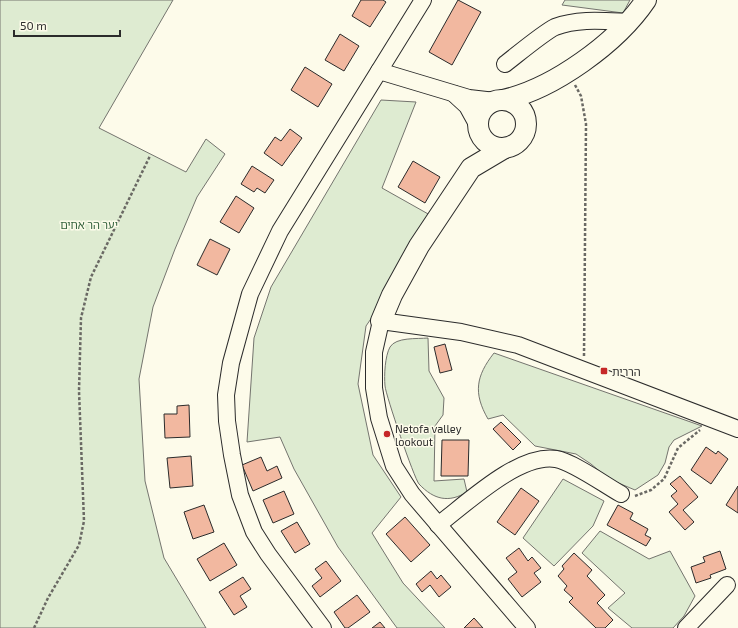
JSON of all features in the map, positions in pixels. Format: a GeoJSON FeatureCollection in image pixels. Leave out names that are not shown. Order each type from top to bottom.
{"type":"FeatureCollection","features":[{"type":"Feature","properties":{"kind":"main road"},"geometry":{"type":"LineString","coordinates":[[381,321],[392,295],[419,246],[471,168],[503,149],[510,147],[522,138],[526,122],[542,92],[563,74],[610,40],[629,22],[646,0]]}},
{"type":"Feature","properties":{"kind":"main road"},"geometry":{"type":"LineString","coordinates":[[463,179],[478,144],[482,111],[488,105],[528,94],[563,74]]}},
{"type":"Feature","properties":{"kind":"main road"},"geometry":{"type":"LineString","coordinates":[[499,101],[512,102],[518,107],[526,122]]}},
{"type":"Feature","properties":{"kind":"main road"},"geometry":{"type":"LineString","coordinates":[[479,129],[488,145],[503,149]]}},
{"type":"Feature","properties":{"kind":"street"},"geometry":{"type":"LineString","coordinates":[[323,628],[268,554],[254,532],[240,496],[232,455],[226,395],[231,363],[250,294],[261,268],[280,231],[423,0]]}},
{"type":"Feature","properties":{"kind":"street"},"geometry":{"type":"LineString","coordinates":[[505,64],[555,27],[598,20],[629,22]]}},
{"type":"Feature","properties":{"kind":"street"},"geometry":{"type":"LineString","coordinates":[[379,71],[478,100],[499,101]]}},
{"type":"Feature","properties":{"kind":"street"},"geometry":{"type":"LineString","coordinates":[[453,93],[467,106],[479,129]]}},
{"type":"Feature","properties":{"kind":"street"},"geometry":{"type":"LineString","coordinates":[[527,628],[412,494],[397,472],[385,443],[374,388],[374,352],[381,321],[461,332],[491,338],[518,346],[738,429]]}},
{"type":"Feature","properties":{"kind":"street"},"geometry":{"type":"LineString","coordinates":[[438,525],[511,470],[527,462],[544,458],[557,459],[572,465],[621,494]]}},
{"type":"Feature","properties":{"kind":"street"},"geometry":{"type":"LineString","coordinates":[[686,628],[727,585]]}},
{"type":"Feature","properties":{"kind":"path"},"geometry":{"type":"LineString","coordinates":[[563,74],[581,96],[586,124],[584,370]]}},
{"type":"Feature","properties":{"kind":"path"},"geometry":{"type":"LineString","coordinates":[[34,628],[48,598],[79,545],[84,521],[79,391],[81,318],[91,277],[150,156]]}},
{"type":"Feature","properties":{"kind":"path"},"geometry":{"type":"LineString","coordinates":[[621,494],[638,497],[651,490],[664,479],[678,448],[692,438],[712,418]]}},
{"type":"Feature","properties":{"kind":"green space","name":"יער הר אחים"},"geometry":{"type":"Polygon","coordinates":[[[0,0],[173,0],[99,128],[186,172],[206,139],[225,154],[197,197],[175,249],[153,307],[139,379],[145,481],[164,558],[206,628],[0,628],[0,0]]]}},
{"type":"Feature","properties":{"kind":"green space"},"geometry":{"type":"Polygon","coordinates":[[[565,0],[630,0],[623,13],[562,5],[565,0]]]}},
{"type":"Feature","properties":{"kind":"green space"},"geometry":{"type":"Polygon","coordinates":[[[381,100],[416,102],[382,188],[430,215],[383,301],[366,326],[358,384],[373,455],[401,497],[372,533],[403,583],[445,628],[397,628],[338,547],[294,469],[280,437],[247,442],[254,338],[271,287],[381,100]]]}},
{"type":"Feature","properties":{"kind":"green space"},"geometry":{"type":"Polygon","coordinates":[[[428,338],[429,371],[444,398],[443,415],[435,426],[434,481],[464,479],[467,492],[448,499],[430,494],[419,484],[400,436],[385,386],[385,366],[390,347],[402,340],[428,338]]]}},
{"type":"Feature","properties":{"kind":"green space"},"geometry":{"type":"Polygon","coordinates":[[[494,353],[702,426],[674,440],[669,447],[665,463],[658,475],[635,490],[609,479],[576,454],[535,446],[503,415],[488,419],[480,401],[479,385],[483,369],[494,353]]]}},
{"type":"Feature","properties":{"kind":"green space"},"geometry":{"type":"Polygon","coordinates":[[[563,479],[604,501],[593,526],[554,566],[523,538],[563,479]]]}},
{"type":"Feature","properties":{"kind":"green space"},"geometry":{"type":"Polygon","coordinates":[[[600,531],[649,559],[670,551],[695,596],[684,616],[673,628],[632,628],[608,608],[625,593],[582,553],[600,531]]]}},
{"type":"Feature","properties":{"kind":"building"},"geometry":{"type":"Polygon","coordinates":[[[361,0],[383,0],[386,2],[370,27],[352,16],[361,0]]]}},
{"type":"Feature","properties":{"kind":"building"},"geometry":{"type":"Polygon","coordinates":[[[458,0],[481,12],[452,65],[429,52],[458,0]]]}},
{"type":"Feature","properties":{"kind":"building"},"geometry":{"type":"Polygon","coordinates":[[[340,34],[359,46],[344,71],[325,60],[340,34]]]}},
{"type":"Feature","properties":{"kind":"building"},"geometry":{"type":"Polygon","coordinates":[[[305,67],[332,84],[318,107],[291,90],[305,67]]]}},
{"type":"Feature","properties":{"kind":"building"},"geometry":{"type":"Polygon","coordinates":[[[290,129],[302,138],[282,166],[264,153],[275,137],[281,141],[290,129]]]}},
{"type":"Feature","properties":{"kind":"building"},"geometry":{"type":"Polygon","coordinates":[[[413,161],[440,177],[425,203],[398,187],[413,161]]]}},
{"type":"Feature","properties":{"kind":"building"},"geometry":{"type":"Polygon","coordinates":[[[252,166],[274,180],[265,193],[257,188],[254,192],[241,184],[252,166]]]}},
{"type":"Feature","properties":{"kind":"building"},"geometry":{"type":"Polygon","coordinates":[[[236,196],[254,208],[239,233],[220,222],[236,196]]]}},
{"type":"Feature","properties":{"kind":"building"},"geometry":{"type":"Polygon","coordinates":[[[210,239],[230,249],[217,275],[197,265],[210,239]]]}},
{"type":"Feature","properties":{"kind":"building"},"geometry":{"type":"Polygon","coordinates":[[[445,344],[452,370],[440,373],[434,347],[445,344]]]}},
{"type":"Feature","properties":{"kind":"building"},"geometry":{"type":"Polygon","coordinates":[[[189,405],[190,437],[165,438],[164,414],[177,414],[177,406],[189,405]]]}},
{"type":"Feature","properties":{"kind":"building"},"geometry":{"type":"Polygon","coordinates":[[[501,422],[521,442],[513,450],[493,429],[501,422]]]}},
{"type":"Feature","properties":{"kind":"building"},"geometry":{"type":"Polygon","coordinates":[[[442,440],[469,440],[468,476],[441,476],[442,440]]]}},
{"type":"Feature","properties":{"kind":"building"},"geometry":{"type":"Polygon","coordinates":[[[706,447],[716,454],[718,451],[728,459],[711,484],[691,470],[706,447]]]}},
{"type":"Feature","properties":{"kind":"building"},"geometry":{"type":"Polygon","coordinates":[[[191,456],[193,486],[170,488],[167,458],[191,456]]]}},
{"type":"Feature","properties":{"kind":"building"},"geometry":{"type":"Polygon","coordinates":[[[261,457],[267,471],[277,466],[282,478],[253,491],[242,465],[261,457]]]}},
{"type":"Feature","properties":{"kind":"building"},"geometry":{"type":"Polygon","coordinates":[[[680,476],[698,497],[683,510],[694,522],[685,530],[669,512],[678,504],[671,496],[677,491],[670,484],[680,476]]]}},
{"type":"Feature","properties":{"kind":"building"},"geometry":{"type":"Polygon","coordinates":[[[738,486],[738,513],[726,505],[738,486]]]}},
{"type":"Feature","properties":{"kind":"building"},"geometry":{"type":"Polygon","coordinates":[[[521,488],[539,501],[515,535],[497,522],[521,488]]]}},
{"type":"Feature","properties":{"kind":"building"},"geometry":{"type":"Polygon","coordinates":[[[284,491],[294,514],[273,523],[263,500],[284,491]]]}},
{"type":"Feature","properties":{"kind":"building"},"geometry":{"type":"Polygon","coordinates":[[[204,505],[214,532],[193,539],[184,512],[204,505]]]}},
{"type":"Feature","properties":{"kind":"building"},"geometry":{"type":"Polygon","coordinates":[[[618,505],[633,513],[630,519],[648,529],[645,535],[651,538],[646,546],[607,525],[618,505]]]}},
{"type":"Feature","properties":{"kind":"building"},"geometry":{"type":"Polygon","coordinates":[[[405,517],[430,545],[411,562],[386,534],[405,517]]]}},
{"type":"Feature","properties":{"kind":"building"},"geometry":{"type":"Polygon","coordinates":[[[297,522],[310,544],[295,553],[281,531],[297,522]]]}},
{"type":"Feature","properties":{"kind":"building"},"geometry":{"type":"Polygon","coordinates":[[[224,543],[237,565],[210,581],[197,559],[224,543]]]}},
{"type":"Feature","properties":{"kind":"building"},"geometry":{"type":"Polygon","coordinates":[[[519,548],[528,561],[532,557],[541,568],[534,573],[541,582],[522,597],[508,579],[517,572],[506,558],[519,548]]]}},
{"type":"Feature","properties":{"kind":"building"},"geometry":{"type":"Polygon","coordinates":[[[720,551],[726,569],[710,575],[711,578],[696,583],[691,567],[705,562],[703,557],[720,551]]]}},
{"type":"Feature","properties":{"kind":"building"},"geometry":{"type":"Polygon","coordinates":[[[574,553],[592,570],[587,576],[605,595],[597,603],[613,620],[605,628],[596,628],[569,602],[573,598],[564,590],[567,586],[558,576],[564,569],[562,566],[574,553]]]}},
{"type":"Feature","properties":{"kind":"building"},"geometry":{"type":"Polygon","coordinates":[[[326,561],[341,581],[320,597],[312,586],[322,578],[315,569],[326,561]]]}},
{"type":"Feature","properties":{"kind":"building"},"geometry":{"type":"Polygon","coordinates":[[[431,571],[437,579],[441,575],[451,587],[439,597],[430,585],[422,592],[416,584],[431,571]]]}},
{"type":"Feature","properties":{"kind":"building"},"geometry":{"type":"Polygon","coordinates":[[[243,577],[251,589],[240,596],[247,607],[234,615],[219,592],[243,577]]]}},
{"type":"Feature","properties":{"kind":"building"},"geometry":{"type":"Polygon","coordinates":[[[357,595],[370,612],[348,628],[345,628],[334,612],[357,595]]]}},
{"type":"Feature","properties":{"kind":"building"},"geometry":{"type":"Polygon","coordinates":[[[474,618],[483,628],[464,628],[474,618]]]}},
{"type":"Feature","properties":{"kind":"building"},"geometry":{"type":"Polygon","coordinates":[[[380,622],[385,628],[372,628],[380,622]]]}},
{"type":"Feature","properties":{"kind":"place","name":"הררית"},"geometry":{"type":"Point","coordinates":[604,371]}},
{"type":"Feature","properties":{"kind":"place","name":"Netofa valley lookout"},"geometry":{"type":"Point","coordinates":[387,434]}}]}
